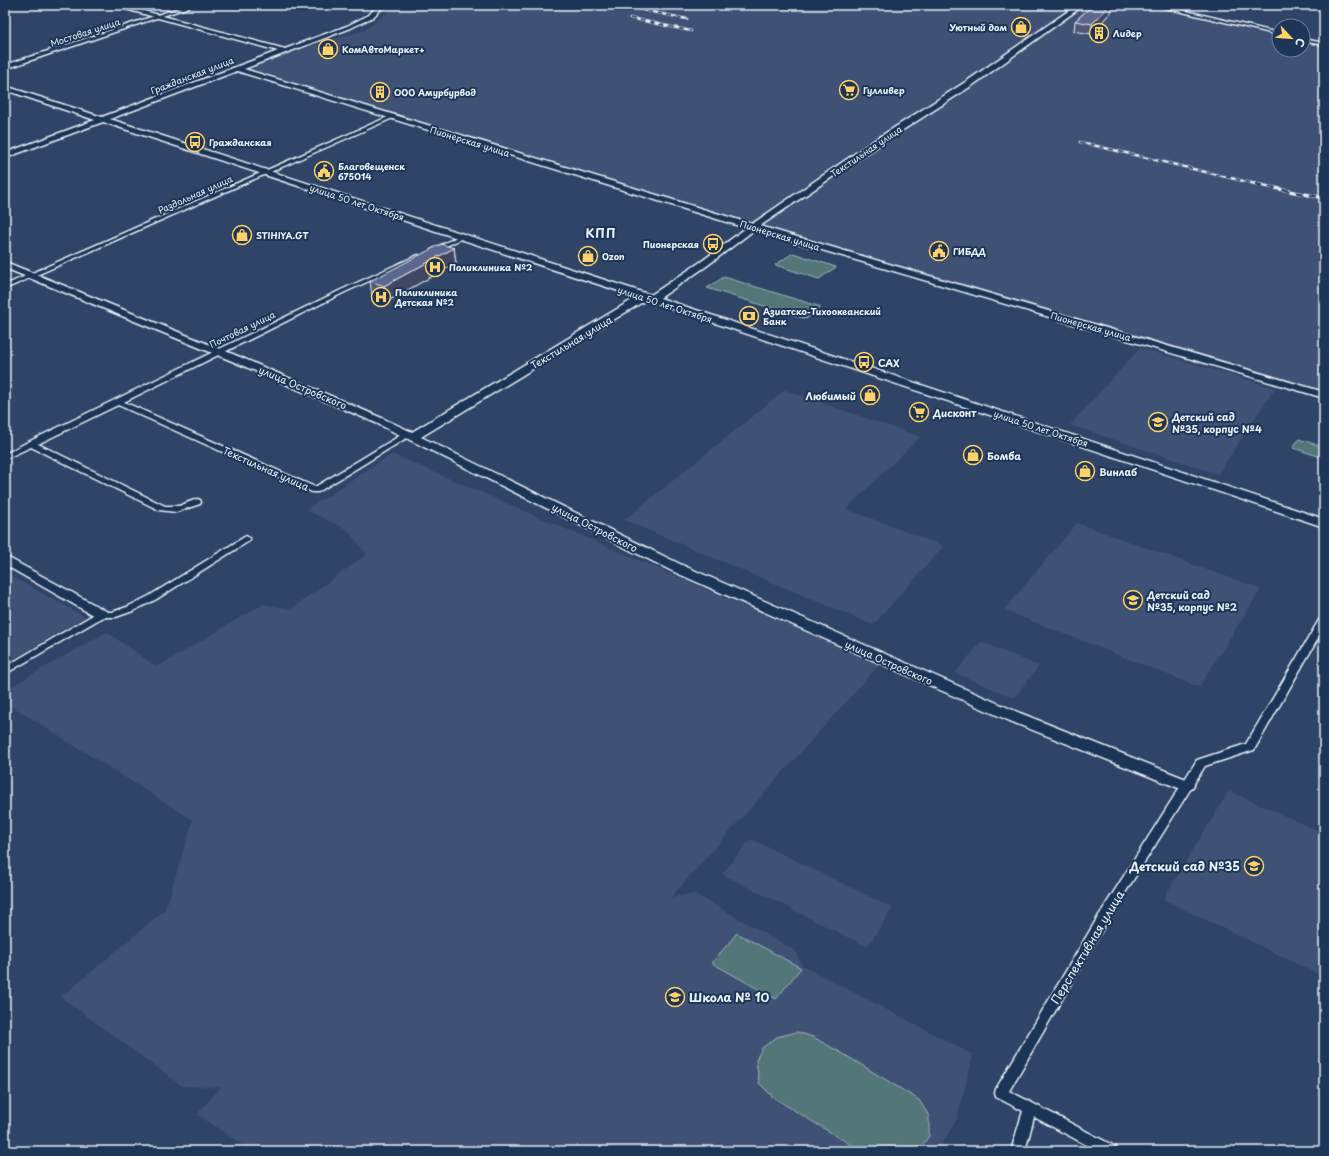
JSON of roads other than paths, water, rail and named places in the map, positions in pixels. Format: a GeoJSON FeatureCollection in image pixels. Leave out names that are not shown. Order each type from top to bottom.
{"type":"FeatureCollection","features":[{"type":"Feature","properties":{"kind":"street"},"geometry":{"type":"LineString","coordinates":[[114,5],[285,51]]}},
{"type":"Feature","properties":{"kind":"street","name":"Мостовая улица"},"geometry":{"type":"LineString","coordinates":[[5,67],[192,5]]}},
{"type":"Feature","properties":{"kind":"street","name":"Гражданская улица"},"geometry":{"type":"LineString","coordinates":[[5,156],[360,22],[374,13],[382,5]]}},
{"type":"Feature","properties":{"kind":"street","name":"Текстильная улица"},"geometry":{"type":"LineString","coordinates":[[118,402],[315,490],[648,298],[705,263],[753,227],[980,76],[1081,5]]}},
{"type":"Feature","properties":{"kind":"street"},"geometry":{"type":"LineString","coordinates":[[1155,5],[1271,32]]}},
{"type":"Feature","properties":{"kind":"street"},"geometry":{"type":"LineString","coordinates":[[1311,42],[1324,44]]}},
{"type":"Feature","properties":{"kind":"street","name":"Пионерская улица"},"geometry":{"type":"LineString","coordinates":[[237,69],[753,227],[1324,395]]}},
{"type":"Feature","properties":{"kind":"street","name":"улица 50 лет Октября"},"geometry":{"type":"LineString","coordinates":[[5,88],[464,236],[1324,522]]}},
{"type":"Feature","properties":{"kind":"street","name":"Раздольная улица"},"geometry":{"type":"LineString","coordinates":[[5,287],[392,117]]}},
{"type":"Feature","properties":{"kind":"street"},"geometry":{"type":"LineString","coordinates":[[430,252],[464,236]]}},
{"type":"Feature","properties":{"kind":"street","name":"Почтовая улица"},"geometry":{"type":"LineString","coordinates":[[5,457],[343,291],[423,255]]}},
{"type":"Feature","properties":{"kind":"street","name":"улица Островского"},"geometry":{"type":"LineString","coordinates":[[5,265],[218,352],[412,435],[677,568],[1020,720],[1186,785]]}},
{"type":"Feature","properties":{"kind":"street"},"geometry":{"type":"LineString","coordinates":[[31,444],[162,508],[172,510],[181,509],[197,502]]}},
{"type":"Feature","properties":{"kind":"street"},"geometry":{"type":"LineString","coordinates":[[5,560],[101,614],[113,615],[130,610],[152,598],[246,539]]}},
{"type":"Feature","properties":{"kind":"street"},"geometry":{"type":"LineString","coordinates":[[5,671],[101,614]]}},
{"type":"Feature","properties":{"kind":"street","name":"Перспективная улица"},"geometry":{"type":"LineString","coordinates":[[1030,1108],[1002,1093],[1102,920],[1201,763],[1250,747],[1324,620]]}},
{"type":"Feature","properties":{"kind":"street"},"geometry":{"type":"LineString","coordinates":[[1018,1151],[1030,1108],[1112,1151]]}},
{"type":"Feature","properties":{"kind":"railway"},"geometry":{"type":"LineString","coordinates":[[618,5],[687,19]]}},
{"type":"Feature","properties":{"kind":"railway"},"geometry":{"type":"LineString","coordinates":[[630,18],[691,31]]}},
{"type":"Feature","properties":{"kind":"railway"},"geometry":{"type":"LineString","coordinates":[[1080,142],[1260,185]]}},
{"type":"Feature","properties":{"kind":"railway"},"geometry":{"type":"LineString","coordinates":[[1255,184],[1324,198]]}},
{"type":"Feature","properties":{"kind":"place","name":"Уютный дом"},"geometry":{"type":"Point","coordinates":[1021,27]}},
{"type":"Feature","properties":{"kind":"place","name":"Лидер"},"geometry":{"type":"Point","coordinates":[1099,33]}},
{"type":"Feature","properties":{"kind":"place","name":"КомАвтоМаркет+"},"geometry":{"type":"Point","coordinates":[328,49]}},
{"type":"Feature","properties":{"kind":"place","name":"Гулливер"},"geometry":{"type":"Point","coordinates":[849,90]}},
{"type":"Feature","properties":{"kind":"place","name":"ООО Амурбурвод"},"geometry":{"type":"Point","coordinates":[380,92]}},
{"type":"Feature","properties":{"kind":"place","name":"Гражданская"},"geometry":{"type":"Point","coordinates":[195,142]}},
{"type":"Feature","properties":{"kind":"place","name":"Благовещенск 675014"},"geometry":{"type":"Point","coordinates":[324,171]}},
{"type":"Feature","properties":{"kind":"place","name":"STIHIYA.GT"},"geometry":{"type":"Point","coordinates":[242,235]}},
{"type":"Feature","properties":{"kind":"place","name":"Пионерская"},"geometry":{"type":"Point","coordinates":[713,244]}},
{"type":"Feature","properties":{"kind":"place","name":"ГИБДД"},"geometry":{"type":"Point","coordinates":[939,251]}},
{"type":"Feature","properties":{"kind":"place","name":"Ozon"},"geometry":{"type":"Point","coordinates":[588,256]}},
{"type":"Feature","properties":{"kind":"place","name":"Поликлиника №2"},"geometry":{"type":"Point","coordinates":[435,267]}},
{"type":"Feature","properties":{"kind":"place","name":"Поликлиника Детская №2"},"geometry":{"type":"Point","coordinates":[381,297]}},
{"type":"Feature","properties":{"kind":"place","name":"Азиатско-Тихоокеанский Банк"},"geometry":{"type":"Point","coordinates":[749,316]}},
{"type":"Feature","properties":{"kind":"place","name":"САХ"},"geometry":{"type":"Point","coordinates":[864,362]}},
{"type":"Feature","properties":{"kind":"place","name":"Любимый"},"geometry":{"type":"Point","coordinates":[870,395]}},
{"type":"Feature","properties":{"kind":"place","name":"Дисконт"},"geometry":{"type":"Point","coordinates":[919,412]}},
{"type":"Feature","properties":{"kind":"place","name":"Детский сад №35, корпус №4"},"geometry":{"type":"Point","coordinates":[1158,422]}},
{"type":"Feature","properties":{"kind":"place","name":"Бомба"},"geometry":{"type":"Point","coordinates":[973,455]}},
{"type":"Feature","properties":{"kind":"place","name":"Винлаб"},"geometry":{"type":"Point","coordinates":[1085,471]}},
{"type":"Feature","properties":{"kind":"place","name":"Детский сад №35, корпус №2"},"geometry":{"type":"Point","coordinates":[1133,600]}},
{"type":"Feature","properties":{"kind":"place","name":"Детский сад №35"},"geometry":{"type":"Point","coordinates":[1254,866]}},
{"type":"Feature","properties":{"kind":"place","name":"Школа № 10"},"geometry":{"type":"Point","coordinates":[675,997]}},
{"type":"Feature","properties":{"kind":"district","name":"КПП"},"geometry":{"type":"Point","coordinates":[601,233]}}]}
